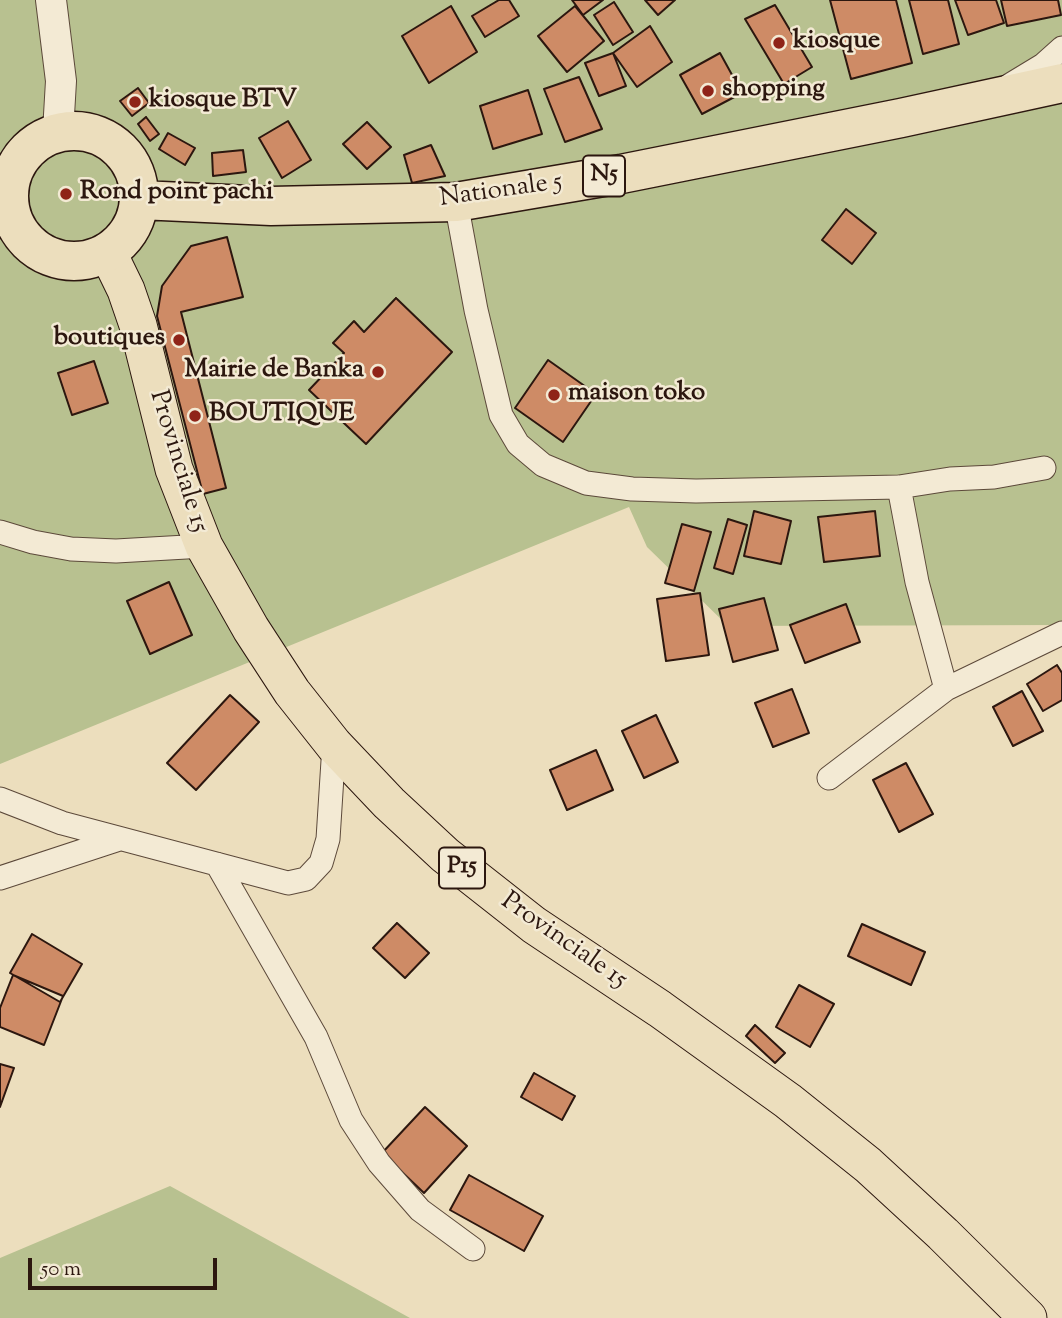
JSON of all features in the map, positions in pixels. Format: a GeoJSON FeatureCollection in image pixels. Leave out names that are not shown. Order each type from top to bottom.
{"type":"FeatureCollection","features":[{"type":"Feature","properties":{"kind":"highway","name":"Nationale 5"},"geometry":{"type":"LineString","coordinates":[[140,200],[271,206],[456,202],[621,174],[1062,83]]}},
{"type":"Feature","properties":{"kind":"highway"},"geometry":{"type":"LineString","coordinates":[[82,131],[105,138],[124,154],[136,175],[140,200],[130,229],[124,239],[108,253],[86,261],[62,261],[40,252],[23,236],[12,215],[8,166],[41,140],[58,132],[82,131]]}},
{"type":"Feature","properties":{"kind":"main road","name":"Provinciale 15"},"geometry":{"type":"LineString","coordinates":[[108,253],[126,290],[138,325],[174,469],[204,547],[251,629],[292,692],[334,746],[389,803],[445,855],[524,917],[660,1009],[788,1101],[867,1165],[943,1234],[1028,1318]]}},
{"type":"Feature","properties":{"kind":"street"},"geometry":{"type":"LineString","coordinates":[[51,0],[61,81],[58,132]]}},
{"type":"Feature","properties":{"kind":"street"},"geometry":{"type":"LineString","coordinates":[[983,100],[1043,65],[1062,48]]}},
{"type":"Feature","properties":{"kind":"street"},"geometry":{"type":"LineString","coordinates":[[456,202],[475,310],[501,415],[518,444],[542,465],[586,483],[632,489],[696,491],[899,487],[950,479],[994,477],[1044,468]]}},
{"type":"Feature","properties":{"kind":"street"},"geometry":{"type":"LineString","coordinates":[[899,487],[917,582],[946,689]]}},
{"type":"Feature","properties":{"kind":"street"},"geometry":{"type":"LineString","coordinates":[[0,532],[71,549],[116,551],[204,547]]}},
{"type":"Feature","properties":{"kind":"street"},"geometry":{"type":"LineString","coordinates":[[829,778],[946,689],[1062,633]]}},
{"type":"Feature","properties":{"kind":"street"},"geometry":{"type":"LineString","coordinates":[[0,799],[62,823],[288,883],[306,879],[321,863],[328,839],[334,746]]}},
{"type":"Feature","properties":{"kind":"street"},"geometry":{"type":"LineString","coordinates":[[0,878],[119,839]]}},
{"type":"Feature","properties":{"kind":"street"},"geometry":{"type":"LineString","coordinates":[[217,864],[316,1037],[351,1120],[379,1163],[420,1210],[474,1248]]}},
{"type":"Feature","properties":{"kind":"green space"},"geometry":{"type":"Polygon","coordinates":[[[0,0],[1062,0],[1062,625],[728,626],[647,547],[629,507],[0,764],[0,0]]]}},
{"type":"Feature","properties":{"kind":"green space"},"geometry":{"type":"Polygon","coordinates":[[[170,1186],[410,1318],[0,1318],[0,1258],[170,1186]]]}},
{"type":"Feature","properties":{"kind":"building"},"geometry":{"type":"Polygon","coordinates":[[[499,0],[509,0],[519,16],[485,37],[472,16],[499,0]]]}},
{"type":"Feature","properties":{"kind":"building"},"geometry":{"type":"Polygon","coordinates":[[[572,0],[603,0],[583,15],[572,0]]]}},
{"type":"Feature","properties":{"kind":"building"},"geometry":{"type":"Polygon","coordinates":[[[645,0],[675,0],[658,15],[645,0]]]}},
{"type":"Feature","properties":{"kind":"building"},"geometry":{"type":"Polygon","coordinates":[[[830,0],[896,0],[912,63],[851,79],[830,0]]]}},
{"type":"Feature","properties":{"kind":"building"},"geometry":{"type":"Polygon","coordinates":[[[909,0],[948,0],[959,44],[923,54],[909,0]]]}},
{"type":"Feature","properties":{"kind":"building"},"geometry":{"type":"Polygon","coordinates":[[[955,0],[996,0],[1004,23],[968,35],[955,0]]]}},
{"type":"Feature","properties":{"kind":"building"},"geometry":{"type":"Polygon","coordinates":[[[1001,0],[1058,0],[1061,15],[1007,26],[1001,0]]]}},
{"type":"Feature","properties":{"kind":"building"},"geometry":{"type":"Polygon","coordinates":[[[614,2],[633,32],[613,45],[594,15],[614,2]]]}},
{"type":"Feature","properties":{"kind":"building","name":"kiosque"},"geometry":{"type":"Polygon","coordinates":[[[775,5],[812,67],[784,84],[745,19],[775,5]]]}},
{"type":"Feature","properties":{"kind":"building"},"geometry":{"type":"Polygon","coordinates":[[[451,6],[477,52],[429,83],[402,36],[451,6]]]}},
{"type":"Feature","properties":{"kind":"building"},"geometry":{"type":"Polygon","coordinates":[[[575,6],[604,41],[567,72],[538,36],[575,6]]]}},
{"type":"Feature","properties":{"kind":"building"},"geometry":{"type":"Polygon","coordinates":[[[650,26],[672,62],[637,87],[613,53],[650,26]]]}},
{"type":"Feature","properties":{"kind":"building"},"geometry":{"type":"Polygon","coordinates":[[[613,53],[626,86],[599,96],[585,63],[613,53]]]}},
{"type":"Feature","properties":{"kind":"building"},"geometry":{"type":"Polygon","coordinates":[[[720,53],[742,93],[702,114],[680,75],[720,53]]]}},
{"type":"Feature","properties":{"kind":"building"},"geometry":{"type":"Polygon","coordinates":[[[579,77],[602,129],[565,142],[544,89],[579,77]]]}},
{"type":"Feature","properties":{"kind":"building"},"geometry":{"type":"Polygon","coordinates":[[[138,88],[149,103],[132,116],[120,101],[138,88]]]}},
{"type":"Feature","properties":{"kind":"building"},"geometry":{"type":"Polygon","coordinates":[[[528,90],[542,134],[493,149],[480,106],[528,90]]]}},
{"type":"Feature","properties":{"kind":"building"},"geometry":{"type":"Polygon","coordinates":[[[146,117],[159,134],[150,141],[138,124],[146,117]]]}},
{"type":"Feature","properties":{"kind":"building"},"geometry":{"type":"Polygon","coordinates":[[[288,121],[311,160],[282,178],[259,138],[288,121]]]}},
{"type":"Feature","properties":{"kind":"building"},"geometry":{"type":"Polygon","coordinates":[[[367,122],[391,147],[367,169],[343,144],[367,122]]]}},
{"type":"Feature","properties":{"kind":"building"},"geometry":{"type":"Polygon","coordinates":[[[168,133],[195,148],[185,165],[159,149],[168,133]]]}},
{"type":"Feature","properties":{"kind":"building"},"geometry":{"type":"Polygon","coordinates":[[[431,145],[445,176],[412,183],[404,155],[431,145]]]}},
{"type":"Feature","properties":{"kind":"building"},"geometry":{"type":"Polygon","coordinates":[[[243,150],[246,172],[213,176],[212,153],[243,150]]]}},
{"type":"Feature","properties":{"kind":"building"},"geometry":{"type":"Polygon","coordinates":[[[846,209],[876,233],[852,264],[822,240],[846,209]]]}},
{"type":"Feature","properties":{"kind":"building","name":"BOUTIQUE"},"geometry":{"type":"Polygon","coordinates":[[[227,237],[243,297],[181,312],[226,488],[203,494],[157,316],[162,286],[191,246],[227,237]]]}},
{"type":"Feature","properties":{"kind":"building","name":"Mairie de Banka"},"geometry":{"type":"Polygon","coordinates":[[[396,298],[452,352],[366,444],[309,390],[344,353],[333,343],[354,321],[364,332],[396,298]]]}},
{"type":"Feature","properties":{"kind":"building","name":"maison toko"},"geometry":{"type":"Polygon","coordinates":[[[548,360],[596,394],[563,442],[515,408],[548,360]]]}},
{"type":"Feature","properties":{"kind":"building"},"geometry":{"type":"Polygon","coordinates":[[[94,361],[108,403],[72,415],[58,373],[94,361]]]}},
{"type":"Feature","properties":{"kind":"building"},"geometry":{"type":"Polygon","coordinates":[[[754,511],[791,521],[781,564],[744,556],[754,511]]]}},
{"type":"Feature","properties":{"kind":"building"},"geometry":{"type":"Polygon","coordinates":[[[875,511],[880,556],[824,562],[818,517],[875,511]]]}},
{"type":"Feature","properties":{"kind":"building"},"geometry":{"type":"Polygon","coordinates":[[[728,519],[747,525],[733,574],[714,568],[728,519]]]}},
{"type":"Feature","properties":{"kind":"building"},"geometry":{"type":"Polygon","coordinates":[[[682,524],[711,532],[694,591],[665,583],[682,524]]]}},
{"type":"Feature","properties":{"kind":"building"},"geometry":{"type":"Polygon","coordinates":[[[169,582],[192,635],[150,654],[127,601],[169,582]]]}},
{"type":"Feature","properties":{"kind":"building"},"geometry":{"type":"Polygon","coordinates":[[[700,593],[709,655],[666,661],[657,599],[700,593]]]}},
{"type":"Feature","properties":{"kind":"building"},"geometry":{"type":"Polygon","coordinates":[[[764,598],[778,650],[733,662],[719,609],[764,598]]]}},
{"type":"Feature","properties":{"kind":"building"},"geometry":{"type":"Polygon","coordinates":[[[846,604],[860,642],[805,663],[790,625],[846,604]]]}},
{"type":"Feature","properties":{"kind":"building"},"geometry":{"type":"Polygon","coordinates":[[[1057,665],[1062,673],[1062,700],[1043,711],[1027,684],[1057,665]]]}},
{"type":"Feature","properties":{"kind":"building"},"geometry":{"type":"Polygon","coordinates":[[[792,689],[809,733],[773,747],[755,703],[792,689]]]}},
{"type":"Feature","properties":{"kind":"building"},"geometry":{"type":"Polygon","coordinates":[[[1022,691],[1043,731],[1013,746],[993,707],[1022,691]]]}},
{"type":"Feature","properties":{"kind":"building"},"geometry":{"type":"Polygon","coordinates":[[[230,695],[259,722],[196,790],[167,763],[230,695]]]}},
{"type":"Feature","properties":{"kind":"building"},"geometry":{"type":"Polygon","coordinates":[[[656,715],[678,762],[644,778],[622,731],[656,715]]]}},
{"type":"Feature","properties":{"kind":"building"},"geometry":{"type":"Polygon","coordinates":[[[596,750],[613,790],[567,810],[550,770],[596,750]]]}},
{"type":"Feature","properties":{"kind":"building"},"geometry":{"type":"Polygon","coordinates":[[[906,763],[933,814],[899,832],[873,780],[906,763]]]}},
{"type":"Feature","properties":{"kind":"building"},"geometry":{"type":"Polygon","coordinates":[[[397,923],[429,953],[405,978],[373,948],[397,923]]]}},
{"type":"Feature","properties":{"kind":"building"},"geometry":{"type":"Polygon","coordinates":[[[862,924],[925,952],[911,985],[848,956],[862,924]]]}},
{"type":"Feature","properties":{"kind":"building"},"geometry":{"type":"Polygon","coordinates":[[[32,934],[82,964],[60,1002],[10,973],[32,934]]]}},
{"type":"Feature","properties":{"kind":"building"},"geometry":{"type":"Polygon","coordinates":[[[13,975],[63,996],[44,1045],[0,1027],[0,1008],[13,975]]]}},
{"type":"Feature","properties":{"kind":"building"},"geometry":{"type":"Polygon","coordinates":[[[799,985],[834,1004],[810,1047],[776,1027],[799,985]]]}},
{"type":"Feature","properties":{"kind":"building"},"geometry":{"type":"Polygon","coordinates":[[[755,1025],[785,1053],[775,1063],[746,1036],[755,1025]]]}},
{"type":"Feature","properties":{"kind":"building"},"geometry":{"type":"Polygon","coordinates":[[[0,1064],[14,1068],[0,1107],[0,1064]]]}},
{"type":"Feature","properties":{"kind":"building"},"geometry":{"type":"Polygon","coordinates":[[[534,1073],[575,1096],[562,1120],[521,1097],[534,1073]]]}},
{"type":"Feature","properties":{"kind":"building"},"geometry":{"type":"Polygon","coordinates":[[[425,1107],[467,1146],[424,1193],[382,1153],[425,1107]]]}},
{"type":"Feature","properties":{"kind":"building"},"geometry":{"type":"Polygon","coordinates":[[[469,1175],[543,1216],[524,1251],[450,1210],[469,1175]]]}},
{"type":"Feature","properties":{"kind":"place","name":"kiosque"},"geometry":{"type":"Point","coordinates":[779,43]}},
{"type":"Feature","properties":{"kind":"place","name":"shopping"},"geometry":{"type":"Point","coordinates":[708,91]}},
{"type":"Feature","properties":{"kind":"place","name":"kiosque BTV"},"geometry":{"type":"Point","coordinates":[135,102]}},
{"type":"Feature","properties":{"kind":"place","name":"Rond point pachi"},"geometry":{"type":"Point","coordinates":[66,194]}},
{"type":"Feature","properties":{"kind":"place","name":"boutiques"},"geometry":{"type":"Point","coordinates":[179,340]}},
{"type":"Feature","properties":{"kind":"place","name":"Mairie de Banka"},"geometry":{"type":"Point","coordinates":[378,372]}},
{"type":"Feature","properties":{"kind":"place","name":"maison toko"},"geometry":{"type":"Point","coordinates":[554,395]}},
{"type":"Feature","properties":{"kind":"place","name":"BOUTIQUE"},"geometry":{"type":"Point","coordinates":[195,416]}}]}
